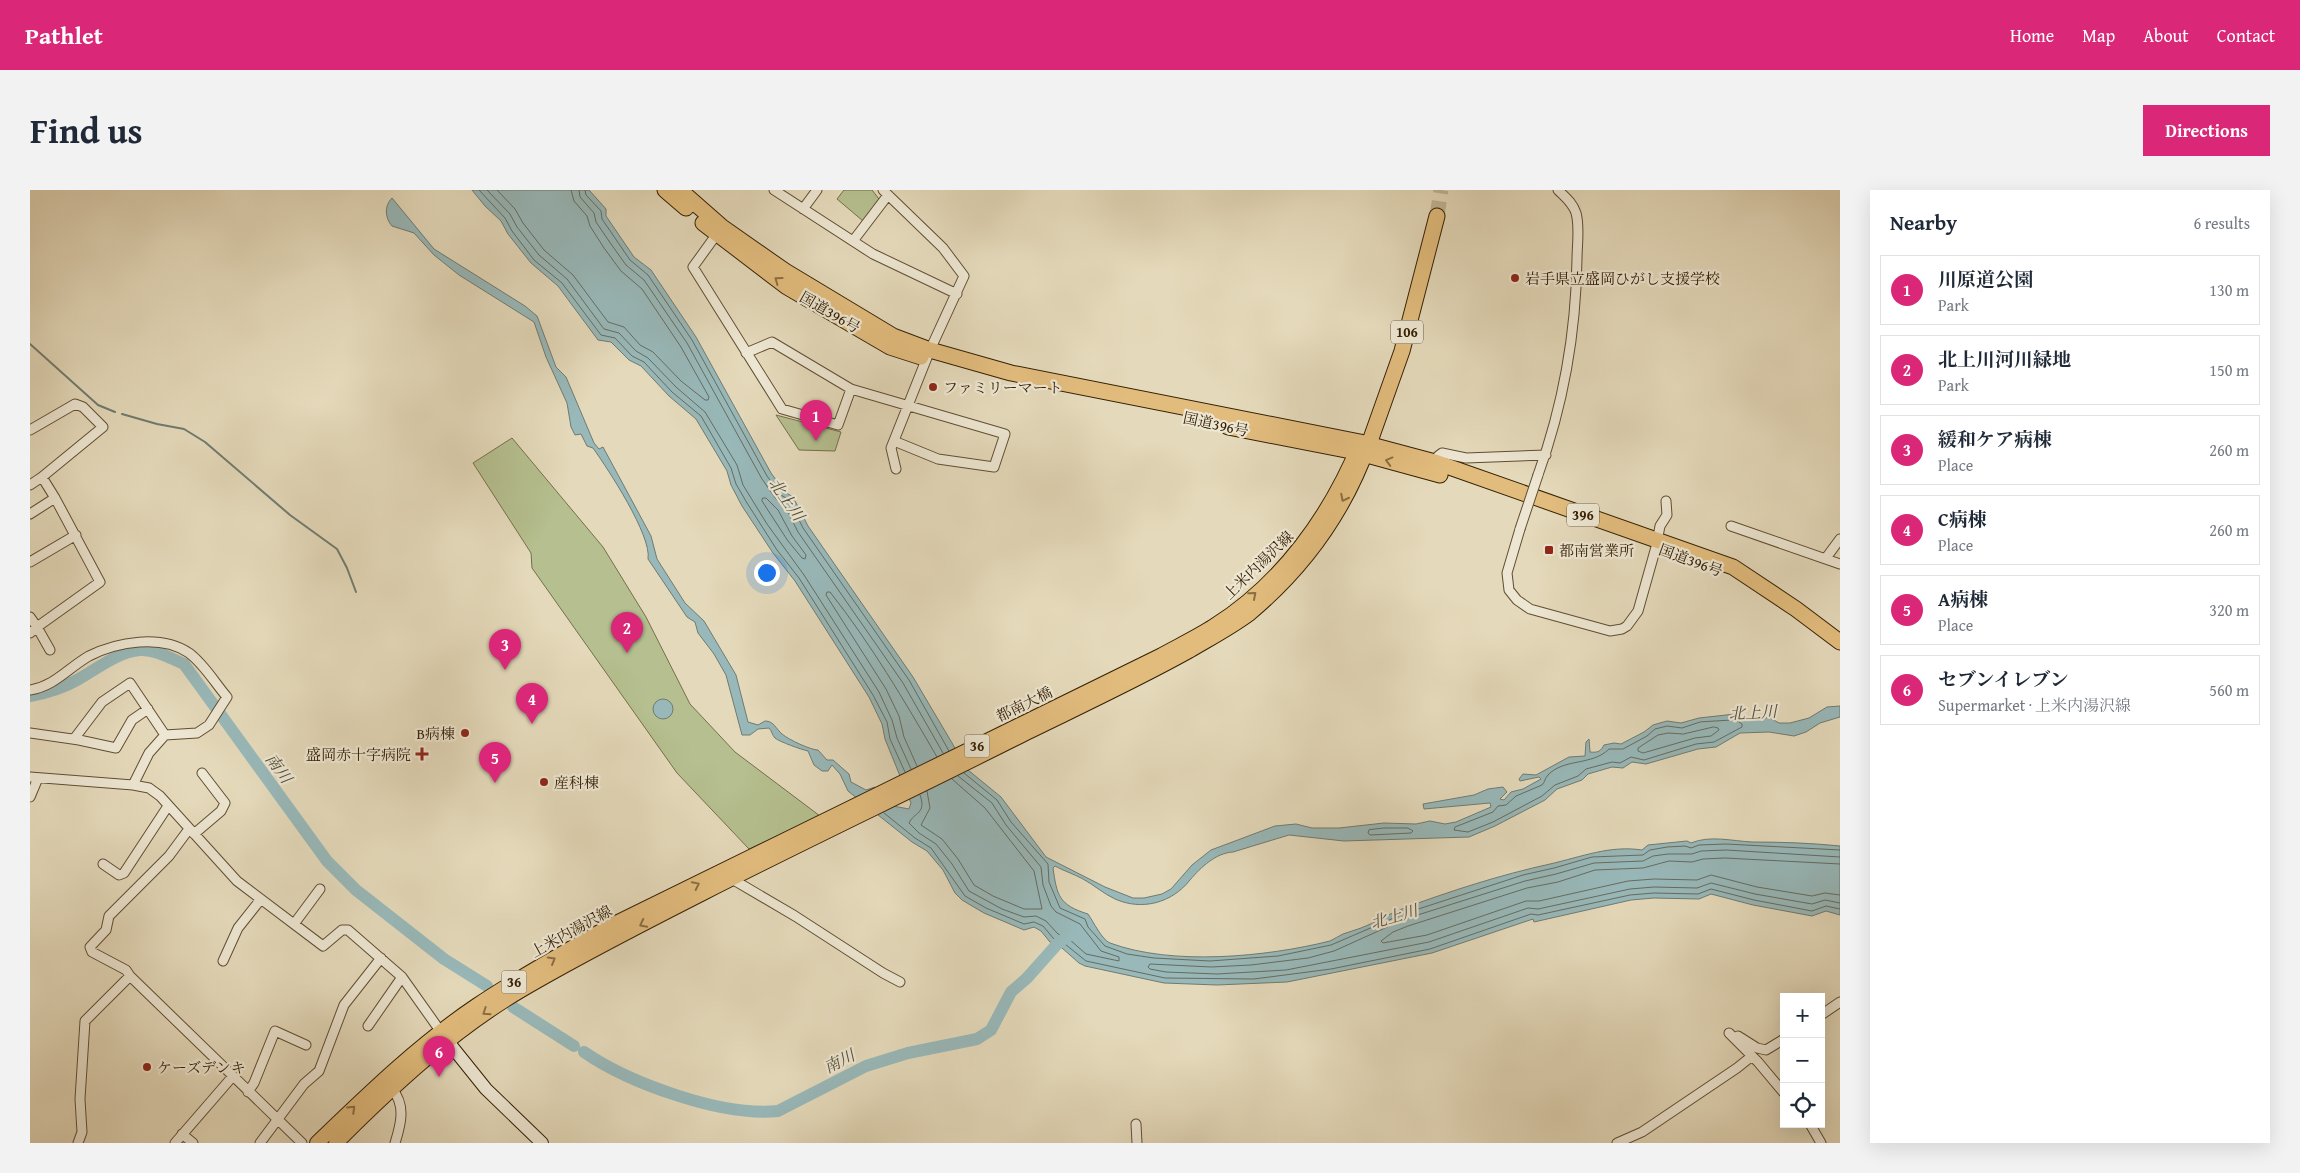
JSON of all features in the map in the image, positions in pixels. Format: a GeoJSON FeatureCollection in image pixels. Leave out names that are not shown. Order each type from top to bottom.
{"type":"FeatureCollection","features":[{"type":"Feature","properties":{"kind":"highway","name":"国道396号"},"geometry":{"type":"LineString","coordinates":[[665,190],[719,231],[885,332],[928,355],[1363,448],[1433,467],[1657,544],[1729,574],[1796,609],[1840,642]]}},
{"type":"Feature","properties":{"kind":"highway","name":"国道396号"},"geometry":{"type":"LineString","coordinates":[[680,190],[719,231]]}},
{"type":"Feature","properties":{"kind":"highway","name":"106"},"geometry":{"type":"LineString","coordinates":[[1363,448],[1402,352],[1433,216]]}},
{"type":"Feature","properties":{"kind":"main road","name":"上米内湯沢線"},"geometry":{"type":"LineString","coordinates":[[1218,629],[1247,616],[1295,571],[1338,511],[1363,448]]}},
{"type":"Feature","properties":{"kind":"main road","name":"都南大橋"},"geometry":{"type":"LineString","coordinates":[[744,867],[1160,656],[1218,629]]}},
{"type":"Feature","properties":{"kind":"main road","name":"上米内湯沢線"},"geometry":{"type":"LineString","coordinates":[[317,1143],[381,1083],[444,1036],[616,938],[732,879],[744,867]]}},
{"type":"Feature","properties":{"kind":"main road","name":"上米内湯沢線"},"geometry":{"type":"LineString","coordinates":[[336,1143],[475,1007],[523,976],[610,926],[744,867]]}},
{"type":"Feature","properties":{"kind":"street"},"geometry":{"type":"LineString","coordinates":[[774,190],[894,265],[957,294]]}},
{"type":"Feature","properties":{"kind":"street"},"geometry":{"type":"LineString","coordinates":[[803,209],[817,190]]}},
{"type":"Feature","properties":{"kind":"street"},"geometry":{"type":"LineString","coordinates":[[1558,190],[1568,200],[1577,218],[1576,300],[1571,347],[1546,454],[1507,572],[1510,590],[1516,600],[1530,609],[1610,631],[1622,629],[1635,616],[1657,544],[1660,526],[1666,515],[1666,502]]}},
{"type":"Feature","properties":{"kind":"street"},"geometry":{"type":"LineString","coordinates":[[853,241],[885,192],[943,248],[964,276],[928,355],[891,448],[896,469]]}},
{"type":"Feature","properties":{"kind":"street"},"geometry":{"type":"LineString","coordinates":[[719,231],[693,267],[782,410],[838,425],[851,388]]}},
{"type":"Feature","properties":{"kind":"street"},"geometry":{"type":"LineString","coordinates":[[746,353],[772,342],[851,388],[1005,434],[994,467],[938,459],[894,441]]}},
{"type":"Feature","properties":{"kind":"street"},"geometry":{"type":"LineString","coordinates":[[30,430],[75,404],[83,407],[103,427],[30,485]]}},
{"type":"Feature","properties":{"kind":"street"},"geometry":{"type":"LineString","coordinates":[[1433,467],[1442,453],[1466,458],[1546,454]]}},
{"type":"Feature","properties":{"kind":"street"},"geometry":{"type":"LineString","coordinates":[[34,630],[100,582],[76,535],[42,477]]}},
{"type":"Feature","properties":{"kind":"street"},"geometry":{"type":"LineString","coordinates":[[30,514],[55,498]]}},
{"type":"Feature","properties":{"kind":"street"},"geometry":{"type":"LineString","coordinates":[[1732,526],[1840,564]]}},
{"type":"Feature","properties":{"kind":"street"},"geometry":{"type":"LineString","coordinates":[[30,562],[76,535]]}},
{"type":"Feature","properties":{"kind":"street"},"geometry":{"type":"LineString","coordinates":[[1826,558],[1840,539]]}},
{"type":"Feature","properties":{"kind":"street"},"geometry":{"type":"LineString","coordinates":[[30,617],[34,630],[50,650]]}},
{"type":"Feature","properties":{"kind":"street"},"geometry":{"type":"LineString","coordinates":[[30,690],[58,680],[89,656],[118,645],[146,642],[166,644],[189,653],[207,672],[226,697],[224,703],[214,715],[209,725],[197,733],[165,735],[149,753],[133,785]]}},
{"type":"Feature","properties":{"kind":"street"},"geometry":{"type":"LineString","coordinates":[[74,739],[102,702],[130,683],[165,735]]}},
{"type":"Feature","properties":{"kind":"street"},"geometry":{"type":"LineString","coordinates":[[30,733],[74,739],[116,748],[132,720],[148,709]]}},
{"type":"Feature","properties":{"kind":"street"},"geometry":{"type":"LineString","coordinates":[[202,773],[225,803],[221,811],[192,831],[109,916],[106,930],[90,947],[92,952],[126,970],[302,1143]]}},
{"type":"Feature","properties":{"kind":"street"},"geometry":{"type":"LineString","coordinates":[[30,797],[34,777],[149,788],[192,831],[237,881],[323,946],[346,929],[402,977],[444,1036],[486,1089],[538,1142]]}},
{"type":"Feature","properties":{"kind":"street"},"geometry":{"type":"LineString","coordinates":[[103,864],[119,875],[124,873],[168,806]]}},
{"type":"Feature","properties":{"kind":"street"},"geometry":{"type":"LineString","coordinates":[[732,879],[796,916],[883,973],[900,982]]}},
{"type":"Feature","properties":{"kind":"street"},"geometry":{"type":"LineString","coordinates":[[294,924],[320,889]]}},
{"type":"Feature","properties":{"kind":"street"},"geometry":{"type":"LineString","coordinates":[[223,961],[238,928],[261,899]]}},
{"type":"Feature","properties":{"kind":"street"},"geometry":{"type":"LineString","coordinates":[[260,1143],[304,1084],[319,1071],[344,1005],[381,958]]}},
{"type":"Feature","properties":{"kind":"street"},"geometry":{"type":"LineString","coordinates":[[78,1143],[82,1132],[80,1098],[85,1021],[130,976]]}},
{"type":"Feature","properties":{"kind":"street"},"geometry":{"type":"LineString","coordinates":[[368,1026],[402,977]]}},
{"type":"Feature","properties":{"kind":"street"},"geometry":{"type":"LineString","coordinates":[[1825,1012],[1840,1002]]}},
{"type":"Feature","properties":{"kind":"street"},"geometry":{"type":"LineString","coordinates":[[248,1092],[254,1083],[275,1031],[306,1045]]}},
{"type":"Feature","properties":{"kind":"street"},"geometry":{"type":"LineString","coordinates":[[1780,1041],[1766,1050],[1757,1048],[1729,1032],[1780,1088]]}},
{"type":"Feature","properties":{"kind":"street"},"geometry":{"type":"LineString","coordinates":[[1617,1143],[1642,1132],[1738,1068],[1752,1056]]}},
{"type":"Feature","properties":{"kind":"street"},"geometry":{"type":"LineString","coordinates":[[175,1143],[233,1076]]}},
{"type":"Feature","properties":{"kind":"street"},"geometry":{"type":"LineString","coordinates":[[392,1089],[400,1101],[400,1125],[395,1143]]}},
{"type":"Feature","properties":{"kind":"street"},"geometry":{"type":"LineString","coordinates":[[1136,1124],[1137,1143]]}},
{"type":"Feature","properties":{"kind":"street"},"geometry":{"type":"LineString","coordinates":[[1813,1128],[1822,1143]]}},
{"type":"Feature","properties":{"kind":"street"},"geometry":{"type":"LineString","coordinates":[[182,1134],[193,1143]]}},
{"type":"Feature","properties":{"kind":"green space"},"geometry":{"type":"Polygon","coordinates":[[[844,190],[872,190],[879,199],[863,221],[837,199],[844,190]]]}},
{"type":"Feature","properties":{"kind":"green space"},"geometry":{"type":"Polygon","coordinates":[[[776,415],[841,432],[835,451],[799,450],[776,415]]]}},
{"type":"Feature","properties":{"kind":"green space"},"geometry":{"type":"Polygon","coordinates":[[[512,438],[603,547],[646,617],[690,704],[735,752],[820,816],[749,849],[677,773],[532,568],[531,553],[473,463],[512,438]]]}},
{"type":"Feature","properties":{"kind":"water","name":"北上川"},"geometry":{"type":"Polygon","coordinates":[[[472,190],[589,190],[606,209],[606,216],[634,257],[651,270],[696,337],[771,473],[785,492],[793,497],[808,526],[913,677],[968,770],[1001,797],[1046,857],[1105,887],[1133,898],[1144,898],[1162,894],[1171,889],[1192,865],[1211,850],[1275,826],[1296,824],[1312,828],[1339,828],[1384,823],[1416,824],[1430,821],[1445,824],[1456,822],[1491,807],[1490,803],[1424,809],[1423,804],[1474,795],[1488,789],[1503,787],[1507,792],[1500,799],[1504,800],[1511,792],[1523,789],[1541,779],[1539,777],[1520,781],[1519,779],[1523,774],[1536,775],[1569,757],[1585,756],[1586,742],[1589,739],[1590,752],[1597,752],[1604,745],[1621,744],[1653,725],[1667,721],[1681,723],[1699,718],[1735,714],[1751,720],[1757,717],[1764,719],[1768,717],[1779,723],[1790,723],[1809,718],[1827,707],[1840,706],[1840,717],[1820,723],[1806,732],[1794,736],[1769,732],[1740,733],[1716,747],[1698,749],[1646,764],[1632,762],[1623,768],[1612,767],[1588,774],[1582,780],[1557,789],[1545,800],[1469,837],[1344,841],[1289,835],[1215,858],[1194,875],[1183,888],[1156,903],[1125,903],[1107,895],[1083,879],[1055,866],[1053,868],[1054,878],[1061,898],[1071,907],[1088,914],[1101,934],[1110,943],[1162,955],[1190,957],[1249,955],[1305,947],[1330,941],[1420,902],[1513,873],[1607,850],[1642,850],[1648,845],[1687,841],[1691,843],[1706,839],[1840,846],[1840,915],[1826,911],[1812,916],[1753,905],[1711,894],[1699,899],[1654,898],[1631,900],[1534,922],[1533,919],[1432,953],[1287,982],[1217,985],[1164,983],[1085,966],[1062,948],[1050,942],[1041,931],[1034,927],[1024,930],[984,913],[962,900],[955,893],[943,870],[927,851],[912,842],[848,791],[840,774],[832,765],[828,771],[822,771],[814,765],[808,751],[778,740],[769,728],[758,729],[750,735],[742,735],[726,675],[714,654],[698,633],[695,622],[687,617],[648,559],[647,548],[636,519],[608,471],[593,448],[587,446],[581,434],[575,435],[571,427],[567,403],[546,357],[534,322],[459,275],[434,255],[414,233],[392,226],[386,212],[389,201],[392,198],[434,249],[525,306],[537,316],[556,367],[566,377],[594,443],[599,449],[603,447],[651,536],[657,559],[685,603],[704,621],[736,675],[748,722],[758,725],[765,721],[771,722],[782,734],[790,739],[805,747],[818,750],[827,760],[833,760],[849,774],[851,782],[866,790],[875,787],[893,806],[909,809],[911,803],[885,739],[882,724],[869,697],[795,581],[773,553],[742,506],[731,485],[727,471],[696,419],[669,396],[641,366],[629,360],[611,342],[598,340],[558,286],[531,263],[508,234],[501,221],[472,190]]]}},
{"type":"Feature","properties":{"kind":"water"},"geometry":{"type":"Polygon","coordinates":[[[659,699],[667,699],[673,705],[673,713],[667,719],[659,719],[653,713],[653,705],[659,699]]]}},
{"type":"Feature","properties":{"kind":"waterway"},"geometry":{"type":"LineString","coordinates":[[30,344],[98,405],[115,412]]}},
{"type":"Feature","properties":{"kind":"waterway"},"geometry":{"type":"LineString","coordinates":[[122,414],[184,429],[205,442],[290,515],[337,549],[356,592]]}},
{"type":"Feature","properties":{"kind":"waterway","name":"南川"},"geometry":{"type":"LineString","coordinates":[[30,696],[66,685],[115,657],[132,651],[151,651],[184,664],[327,861],[356,890],[444,959],[487,986]]}},
{"type":"Feature","properties":{"kind":"waterway","name":"南川"},"geometry":{"type":"LineString","coordinates":[[584,1052],[625,1075],[677,1095],[730,1109],[778,1111],[866,1066],[908,1053],[977,1039],[991,1030],[1011,992],[1027,978],[1059,942],[1070,935]]}},
{"type":"Feature","properties":{"kind":"waterway","name":"南川"},"geometry":{"type":"LineString","coordinates":[[513,1007],[574,1046]]}},
{"type":"Feature","properties":{"kind":"tunnel"},"geometry":{"type":"LineString","coordinates":[[1437,216],[1441,190]]}},
{"type":"Feature","properties":{"kind":"place","name":"岩手県立盛岡ひがし支援学校"},"geometry":{"type":"Point","coordinates":[1515,278]}},
{"type":"Feature","properties":{"kind":"place","name":"ファミリーマート"},"geometry":{"type":"Point","coordinates":[933,387]}},
{"type":"Feature","properties":{"kind":"place","name":"川原道公園"},"geometry":{"type":"Point","coordinates":[816,441]}},
{"type":"Feature","properties":{"kind":"place","name":"都南営業所"},"geometry":{"type":"Point","coordinates":[1549,550]}},
{"type":"Feature","properties":{"kind":"place","name":"北上川河川緑地"},"geometry":{"type":"Point","coordinates":[627,653]}},
{"type":"Feature","properties":{"kind":"place","name":"緩和ケア病棟"},"geometry":{"type":"Point","coordinates":[505,670]}},
{"type":"Feature","properties":{"kind":"place","name":"C病棟"},"geometry":{"type":"Point","coordinates":[532,724]}},
{"type":"Feature","properties":{"kind":"place","name":"B病棟"},"geometry":{"type":"Point","coordinates":[465,733]}},
{"type":"Feature","properties":{"kind":"place","name":"盛岡赤十字病院"},"geometry":{"type":"Point","coordinates":[422,754]}},
{"type":"Feature","properties":{"kind":"place","name":"産科棟"},"geometry":{"type":"Point","coordinates":[544,782]}},
{"type":"Feature","properties":{"kind":"place","name":"A病棟"},"geometry":{"type":"Point","coordinates":[495,783]}},
{"type":"Feature","properties":{"kind":"place","name":"ケーズデンキ"},"geometry":{"type":"Point","coordinates":[147,1067]}},
{"type":"Feature","properties":{"kind":"place","name":"セブンイレブン"},"geometry":{"type":"Point","coordinates":[439,1077]}}]}
